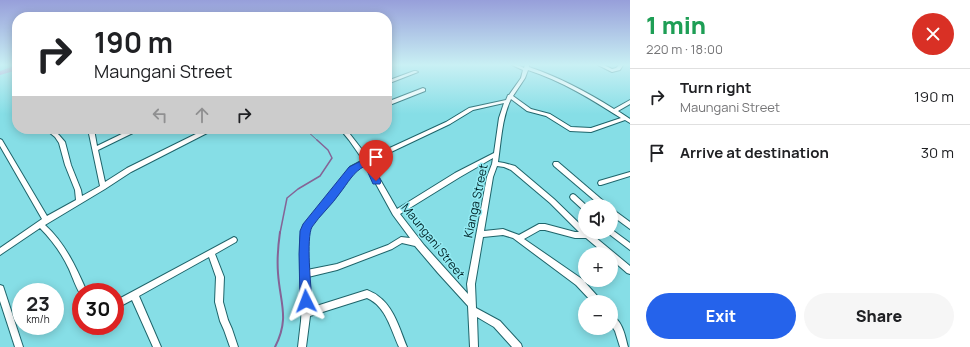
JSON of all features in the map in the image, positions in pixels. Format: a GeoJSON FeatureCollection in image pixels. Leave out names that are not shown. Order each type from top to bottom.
{"type":"FeatureCollection","features":[{"type":"Feature","properties":{"kind":"street","name":"Kianga Street"},"geometry":{"type":"LineString","coordinates":[[474,347],[472,306],[473,271],[490,177],[495,164],[502,118],[509,98],[521,81]]}},
{"type":"Feature","properties":{"kind":"street"},"geometry":{"type":"LineString","coordinates":[[560,81],[628,120]]}},
{"type":"Feature","properties":{"kind":"street"},"geometry":{"type":"LineString","coordinates":[[392,102],[423,90]]}},
{"type":"Feature","properties":{"kind":"street"},"geometry":{"type":"LineString","coordinates":[[302,347],[306,312],[305,238],[308,224],[336,192],[352,169],[448,123],[471,109],[509,98],[528,110],[548,115],[570,128],[578,130],[591,130],[628,120]]}},
{"type":"Feature","properties":{"kind":"street"},"geometry":{"type":"LineString","coordinates":[[614,111],[630,102]]}},
{"type":"Feature","properties":{"kind":"street"},"geometry":{"type":"LineString","coordinates":[[55,134],[62,142],[68,165],[78,190],[79,200]]}},
{"type":"Feature","properties":{"kind":"street"},"geometry":{"type":"LineString","coordinates":[[93,134],[103,187]]}},
{"type":"Feature","properties":{"kind":"street"},"geometry":{"type":"LineString","coordinates":[[96,149],[127,134]]}},
{"type":"Feature","properties":{"kind":"street"},"geometry":{"type":"LineString","coordinates":[[0,252],[43,222],[129,170],[201,134]]}},
{"type":"Feature","properties":{"kind":"street","name":"Maungani Street"},"geometry":{"type":"LineString","coordinates":[[347,134],[367,162],[395,212],[418,243],[472,306],[497,324],[518,347]]}},
{"type":"Feature","properties":{"kind":"street"},"geometry":{"type":"LineString","coordinates":[[0,141],[43,222],[59,242],[79,283]]}},
{"type":"Feature","properties":{"kind":"street"},"geometry":{"type":"LineString","coordinates":[[395,212],[424,196],[459,173],[496,154]]}},
{"type":"Feature","properties":{"kind":"street"},"geometry":{"type":"LineString","coordinates":[[495,164],[513,168],[552,201],[578,226]]}},
{"type":"Feature","properties":{"kind":"street"},"geometry":{"type":"LineString","coordinates":[[556,164],[597,199]]}},
{"type":"Feature","properties":{"kind":"street"},"geometry":{"type":"LineString","coordinates":[[601,183],[630,174]]}},
{"type":"Feature","properties":{"kind":"street"},"geometry":{"type":"LineString","coordinates":[[573,197],[578,202]]}},
{"type":"Feature","properties":{"kind":"street"},"geometry":{"type":"LineString","coordinates":[[618,217],[630,226]]}},
{"type":"Feature","properties":{"kind":"street"},"geometry":{"type":"LineString","coordinates":[[519,238],[539,227],[545,227],[578,235]]}},
{"type":"Feature","properties":{"kind":"street"},"geometry":{"type":"LineString","coordinates":[[480,234],[503,232],[519,238],[580,282],[591,295]]}},
{"type":"Feature","properties":{"kind":"street"},"geometry":{"type":"LineString","coordinates":[[618,238],[630,247]]}},
{"type":"Feature","properties":{"kind":"street"},"geometry":{"type":"LineString","coordinates":[[592,239],[602,247]]}},
{"type":"Feature","properties":{"kind":"street"},"geometry":{"type":"LineString","coordinates":[[124,300],[234,240]]}},
{"type":"Feature","properties":{"kind":"street"},"geometry":{"type":"LineString","coordinates":[[305,274],[338,267],[390,247],[401,240],[418,243]]}},
{"type":"Feature","properties":{"kind":"street"},"geometry":{"type":"LineString","coordinates":[[211,253],[220,277],[218,290],[220,308],[234,347]]}},
{"type":"Feature","properties":{"kind":"street"},"geometry":{"type":"LineString","coordinates":[[618,261],[630,271]]}},
{"type":"Feature","properties":{"kind":"street"},"geometry":{"type":"LineString","coordinates":[[0,289],[19,347]]}},
{"type":"Feature","properties":{"kind":"street"},"geometry":{"type":"LineString","coordinates":[[306,312],[367,294],[374,296],[387,312],[404,347]]}},
{"type":"Feature","properties":{"kind":"street"},"geometry":{"type":"LineString","coordinates":[[134,295],[158,347]]}},
{"type":"Feature","properties":{"kind":"street"},"geometry":{"type":"LineString","coordinates":[[618,328],[624,347]]}},
{"type":"Feature","properties":{"kind":"waterway"},"geometry":{"type":"LineString","coordinates":[[310,134],[318,141]]}},
{"type":"Feature","properties":{"kind":"waterway"},"geometry":{"type":"LineString","coordinates":[[280,233],[287,198],[298,189],[320,176],[332,158],[328,150],[317,140]]}},
{"type":"Feature","properties":{"kind":"waterway"},"geometry":{"type":"LineString","coordinates":[[275,347],[280,337],[283,319],[278,268],[280,232]]}},
{"type":"Feature","properties":{"kind":"route"},"geometry":{"type":"LineString","coordinates":[[306,301],[304,254],[308,224],[356,166],[367,162],[376,181]]}}]}
